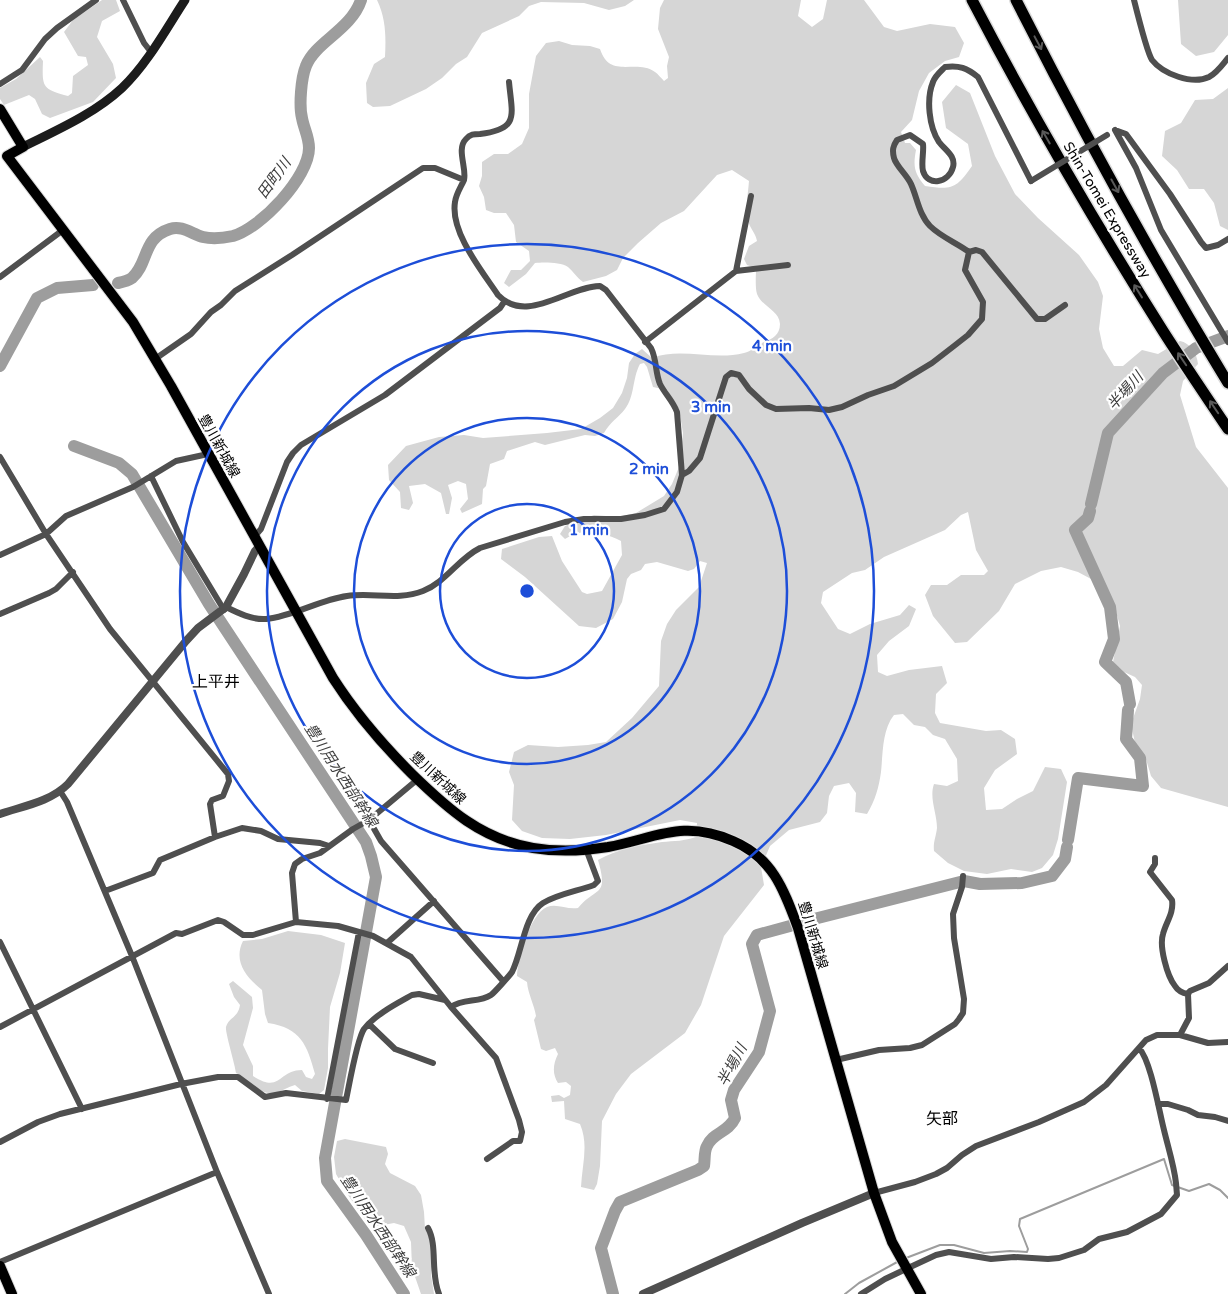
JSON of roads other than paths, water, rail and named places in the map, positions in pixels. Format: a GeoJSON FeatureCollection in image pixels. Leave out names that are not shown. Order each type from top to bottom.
{"type":"FeatureCollection","features":[{"type":"Feature","properties":{"kind":"highway","name":"Shin-Tomei Expressway"},"geometry":{"type":"LineString","coordinates":[[972,0],[1037,122],[1164,333],[1228,429]]}},
{"type":"Feature","properties":{"kind":"highway","name":"Shin-Tomei Expressway"},"geometry":{"type":"LineString","coordinates":[[1016,0],[1072,109],[1195,329],[1228,383]]}},
{"type":"Feature","properties":{"kind":"main road"},"geometry":{"type":"LineString","coordinates":[[0,109],[23,147],[71,123],[109,99],[123,86],[151,52],[185,0]]}},
{"type":"Feature","properties":{"kind":"main road","name":"豊川新城線"},"geometry":{"type":"LineString","coordinates":[[23,147],[4,158],[64,230],[133,322],[333,678],[357,714],[384,746],[444,805],[462,818],[494,836],[533,848],[557,851],[586,850],[657,834],[690,830],[721,836],[745,846],[762,859],[776,875],[798,928],[874,1193],[892,1242],[921,1294]]}},
{"type":"Feature","properties":{"kind":"main road"},"geometry":{"type":"LineString","coordinates":[[0,1266],[12,1294]]}},
{"type":"Feature","properties":{"kind":"street"},"geometry":{"type":"LineString","coordinates":[[0,84],[22,70],[45,39],[57,28],[96,0]]}},
{"type":"Feature","properties":{"kind":"street"},"geometry":{"type":"LineString","coordinates":[[123,0],[144,43],[151,52]]}},
{"type":"Feature","properties":{"kind":"street"},"geometry":{"type":"LineString","coordinates":[[1134,0],[1152,59],[1162,70],[1175,76],[1189,79],[1208,77],[1220,68],[1228,58]]}},
{"type":"Feature","properties":{"kind":"street"},"geometry":{"type":"LineString","coordinates":[[1065,305],[1045,319],[1037,320],[982,252],[976,250],[970,252],[928,225],[911,184],[903,170],[894,160],[892,147],[897,140],[910,136],[923,144],[922,166],[928,178],[937,182],[946,180],[951,174],[954,164],[950,154],[938,141],[933,128],[930,100],[933,81],[945,67],[956,66],[969,70],[978,77],[1031,182],[1115,130]]}},
{"type":"Feature","properties":{"kind":"street"},"geometry":{"type":"LineString","coordinates":[[149,478],[183,542],[224,609],[252,618],[265,619],[335,598],[348,596],[381,597],[420,592],[433,587],[471,552],[480,548],[565,522],[584,519],[622,519],[646,515],[664,508],[677,492],[682,475],[677,412],[674,403],[661,385],[655,356],[645,342],[606,290],[600,286],[570,293],[539,306],[523,307],[504,302],[461,236],[454,207],[466,173],[462,154],[463,145],[465,140],[472,134],[498,131],[509,124],[512,111],[509,82]]}},
{"type":"Feature","properties":{"kind":"street"},"geometry":{"type":"LineString","coordinates":[[1115,130],[1126,134],[1170,194],[1206,248],[1218,245],[1228,239]]}},
{"type":"Feature","properties":{"kind":"street"},"geometry":{"type":"LineString","coordinates":[[1115,130],[1136,168],[1161,230],[1228,342]]}},
{"type":"Feature","properties":{"kind":"street"},"geometry":{"type":"LineString","coordinates":[[155,359],[191,334],[211,312],[235,291],[423,168],[435,168],[464,180]]}},
{"type":"Feature","properties":{"kind":"street"},"geometry":{"type":"LineString","coordinates":[[736,270],[751,196]]}},
{"type":"Feature","properties":{"kind":"street"},"geometry":{"type":"LineString","coordinates":[[0,277],[64,230]]}},
{"type":"Feature","properties":{"kind":"street"},"geometry":{"type":"LineString","coordinates":[[682,475],[689,471],[700,458],[726,377],[731,374],[739,375],[766,405],[776,409],[809,408],[829,410],[853,403],[868,395],[894,386],[954,346],[979,323],[983,312],[983,302],[965,270],[970,252]]}},
{"type":"Feature","properties":{"kind":"street"},"geometry":{"type":"LineString","coordinates":[[645,342],[736,270],[788,265]]}},
{"type":"Feature","properties":{"kind":"street"},"geometry":{"type":"LineString","coordinates":[[254,537],[263,524],[287,462],[301,445],[385,395],[500,308],[504,302]]}},
{"type":"Feature","properties":{"kind":"street"},"geometry":{"type":"LineString","coordinates":[[0,555],[46,534],[66,516],[136,486],[176,461],[208,454]]}},
{"type":"Feature","properties":{"kind":"street"},"geometry":{"type":"LineString","coordinates":[[0,457],[46,534],[110,629],[228,774],[229,781],[223,796],[212,800],[210,804],[215,837]]}},
{"type":"Feature","properties":{"kind":"street"},"geometry":{"type":"LineString","coordinates":[[0,814],[49,798],[60,791],[186,641],[198,628],[224,609],[259,546]]}},
{"type":"Feature","properties":{"kind":"street"},"geometry":{"type":"LineString","coordinates":[[0,614],[56,589],[73,572]]}},
{"type":"Feature","properties":{"kind":"street"},"geometry":{"type":"LineString","coordinates":[[296,922],[292,873],[295,864],[302,859],[320,854],[418,779]]}},
{"type":"Feature","properties":{"kind":"street"},"geometry":{"type":"LineString","coordinates":[[60,791],[67,802],[105,891],[217,1172],[270,1294]]}},
{"type":"Feature","properties":{"kind":"street"},"geometry":{"type":"LineString","coordinates":[[365,821],[503,981]]}},
{"type":"Feature","properties":{"kind":"street"},"geometry":{"type":"LineString","coordinates":[[105,891],[153,873],[160,860],[242,828],[261,831],[278,838],[320,843],[329,846]]}},
{"type":"Feature","properties":{"kind":"street"},"geometry":{"type":"LineString","coordinates":[[451,1007],[463,1001],[480,1000],[492,994],[511,973],[530,919],[543,903],[594,885],[598,881],[586,850]]}},
{"type":"Feature","properties":{"kind":"street"},"geometry":{"type":"LineString","coordinates":[[1156,858],[1150,872],[1172,900],[1173,906],[1162,934],[1161,942],[1167,970],[1174,986],[1180,992],[1188,994]]}},
{"type":"Feature","properties":{"kind":"street"},"geometry":{"type":"LineString","coordinates":[[836,1060],[878,1050],[910,1048],[922,1045],[955,1024],[959,1019],[963,1013],[964,999],[954,938],[953,914],[962,886],[963,876]]}},
{"type":"Feature","properties":{"kind":"street"},"geometry":{"type":"LineString","coordinates":[[387,943],[434,901]]}},
{"type":"Feature","properties":{"kind":"street"},"geometry":{"type":"LineString","coordinates":[[0,1027],[176,933],[182,934],[218,920],[243,935],[253,935],[296,922],[338,926],[372,936],[411,957],[445,1000],[496,1058],[522,1132],[520,1141],[513,1141],[487,1159]]}},
{"type":"Feature","properties":{"kind":"street"},"geometry":{"type":"LineString","coordinates":[[329,1099],[360,933]]}},
{"type":"Feature","properties":{"kind":"street"},"geometry":{"type":"LineString","coordinates":[[0,942],[82,1109]]}},
{"type":"Feature","properties":{"kind":"street"},"geometry":{"type":"LineString","coordinates":[[1180,1035],[1189,1018],[1188,994],[1190,990],[1209,984],[1228,966]]}},
{"type":"Feature","properties":{"kind":"street"},"geometry":{"type":"LineString","coordinates":[[0,1142],[38,1122],[82,1109],[181,1084],[230,1076],[246,1081],[264,1097],[286,1093],[341,1101],[346,1100],[363,1031],[369,1024],[412,994],[445,1000]]}},
{"type":"Feature","properties":{"kind":"street"},"geometry":{"type":"LineString","coordinates":[[369,1024],[395,1049],[433,1063]]}},
{"type":"Feature","properties":{"kind":"street"},"geometry":{"type":"LineString","coordinates":[[643,1294],[874,1193],[936,1174],[976,1146],[1039,1122],[1084,1102],[1106,1085],[1146,1040],[1157,1035],[1180,1035],[1208,1043],[1228,1042]]}},
{"type":"Feature","properties":{"kind":"street"},"geometry":{"type":"LineString","coordinates":[[861,1294],[885,1279],[936,1255],[950,1252],[990,1259],[1014,1257],[1059,1258],[1084,1250],[1100,1239],[1127,1232],[1161,1214],[1177,1195],[1178,1191],[1149,1070],[1140,1048]]}},
{"type":"Feature","properties":{"kind":"street"},"geometry":{"type":"LineString","coordinates":[[1158,1104],[1168,1104],[1198,1115],[1215,1116],[1228,1121]]}},
{"type":"Feature","properties":{"kind":"street"},"geometry":{"type":"LineString","coordinates":[[0,1262],[217,1172]]}},
{"type":"Feature","properties":{"kind":"street"},"geometry":{"type":"LineString","coordinates":[[428,1228],[432,1237],[433,1273],[439,1294]]}},
{"type":"Feature","properties":{"kind":"waterway","name":"田町川"},"geometry":{"type":"LineString","coordinates":[[118,283],[132,278],[141,265],[150,245],[161,233],[179,228],[206,238],[233,236],[257,223],[282,200],[301,173],[307,160],[309,144],[301,106],[304,71],[317,50],[349,20],[361,0]]}},
{"type":"Feature","properties":{"kind":"waterway","name":"田町川"},"geometry":{"type":"LineString","coordinates":[[0,366],[37,298],[57,288],[93,285]]}},
{"type":"Feature","properties":{"kind":"waterway","name":"半場川"},"geometry":{"type":"LineString","coordinates":[[1091,504],[1108,433],[1163,373],[1196,348],[1228,336]]}},
{"type":"Feature","properties":{"kind":"waterway","name":"豊川用水西部幹線"},"geometry":{"type":"LineString","coordinates":[[74,446],[119,463],[132,474],[209,604],[366,842],[376,877],[325,1158],[327,1181],[366,1235],[404,1294]]}},
{"type":"Feature","properties":{"kind":"waterway","name":"半場川"},"geometry":{"type":"LineString","coordinates":[[1090,511],[1088,518],[1075,530],[1110,607],[1114,639],[1105,662],[1126,682],[1130,704]]}},
{"type":"Feature","properties":{"kind":"waterway","name":"半場川"},"geometry":{"type":"LineString","coordinates":[[1068,840],[1078,778],[1143,786],[1140,758],[1126,739],[1128,710]]}},
{"type":"Feature","properties":{"kind":"waterway","name":"半場川"},"geometry":{"type":"LineString","coordinates":[[806,921],[964,881],[980,884],[1022,883],[1052,876],[1065,859],[1067,847]]}},
{"type":"Feature","properties":{"kind":"waterway","name":"半場川"},"geometry":{"type":"LineString","coordinates":[[613,1294],[601,1248],[615,1211],[620,1202],[704,1166],[705,1150],[710,1141],[732,1123],[735,1118],[731,1100],[734,1090],[759,1052],[770,1011],[752,944],[757,935],[790,926]]}},
{"type":"Feature","properties":{"kind":"waterway"},"geometry":{"type":"LineString","coordinates":[[906,1258],[940,1245],[954,1245],[984,1253],[1027,1252],[1028,1249],[1019,1226],[1020,1219],[1164,1159],[1172,1185],[1189,1191],[1209,1184],[1220,1190],[1228,1198]]}},
{"type":"Feature","properties":{"kind":"waterway"},"geometry":{"type":"LineString","coordinates":[[845,1294],[859,1283],[899,1261]]}},
{"type":"Feature","properties":{"kind":"district","name":"上平井"},"geometry":{"type":"Point","coordinates":[216,682]}},
{"type":"Feature","properties":{"kind":"district","name":"矢部"},"geometry":{"type":"Point","coordinates":[942,1119]}}]}
